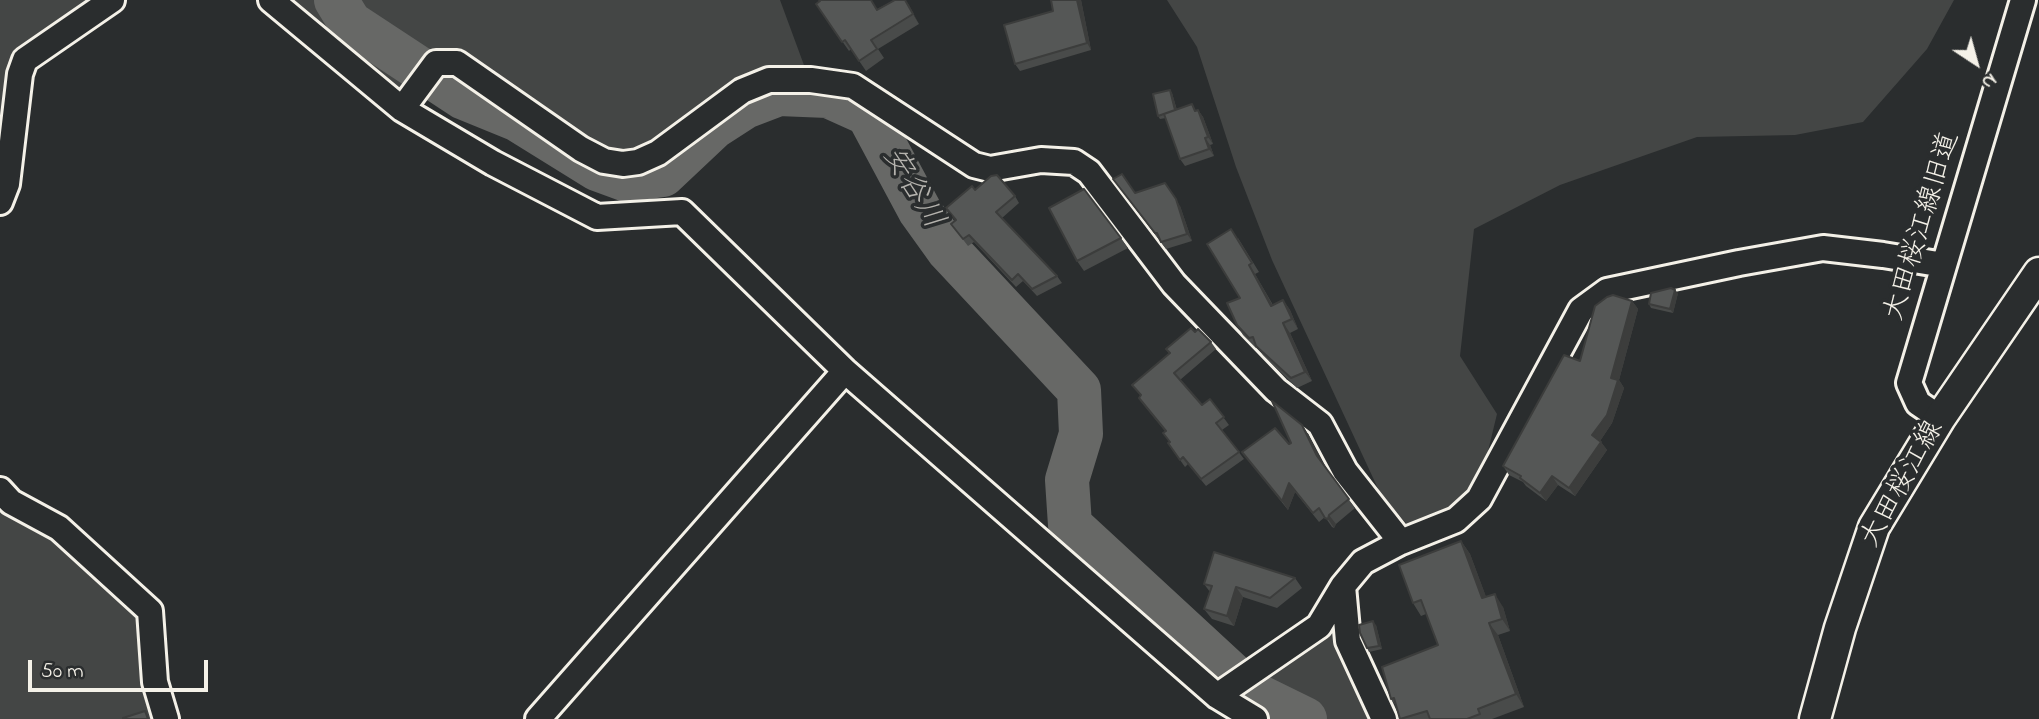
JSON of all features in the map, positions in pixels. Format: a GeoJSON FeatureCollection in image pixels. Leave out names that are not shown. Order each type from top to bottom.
{"type":"FeatureCollection","features":[{"type":"Feature","properties":{"kind":"main road","name":"大田桜江線"},"geometry":{"type":"LineString","coordinates":[[1815,719],[1840,628],[1874,527],[1940,418],[2039,273]]}},
{"type":"Feature","properties":{"kind":"street"},"geometry":{"type":"LineString","coordinates":[[0,202],[8,184],[20,74],[25,60],[112,0]]}},
{"type":"Feature","properties":{"kind":"street"},"geometry":{"type":"LineString","coordinates":[[271,0],[407,104],[493,163],[597,216],[682,212],[845,370],[1220,694],[1255,719]]}},
{"type":"Feature","properties":{"kind":"street","name":"大田桜江線旧道"},"geometry":{"type":"LineString","coordinates":[[1940,418],[1918,403],[1909,383],[2023,0]]}},
{"type":"Feature","properties":{"kind":"street"},"geometry":{"type":"LineString","coordinates":[[407,104],[436,63],[457,63],[581,149],[604,161],[623,164],[638,162],[658,153],[742,91],[769,80],[811,80],[853,86],[974,165],[990,169],[1041,160],[1074,162],[1089,172],[1174,284],[1276,390],[1320,424],[1345,471],[1401,542]]}},
{"type":"Feature","properties":{"kind":"street"},"geometry":{"type":"LineString","coordinates":[[1220,694],[1319,626],[1343,586],[1363,562],[1401,542],[1456,520],[1479,499],[1581,310],[1607,291],[1823,248],[1944,265]]}},
{"type":"Feature","properties":{"kind":"street"},"geometry":{"type":"LineString","coordinates":[[538,719],[845,370]]}},
{"type":"Feature","properties":{"kind":"street"},"geometry":{"type":"LineString","coordinates":[[0,490],[11,502],[60,528],[150,611],[155,682],[166,719]]}},
{"type":"Feature","properties":{"kind":"street"},"geometry":{"type":"LineString","coordinates":[[1343,586],[1348,642],[1384,719]]}},
{"type":"Feature","properties":{"kind":"shaded area"},"geometry":{"type":"Polygon","coordinates":[[[0,0],[104,0],[23,56],[0,185],[0,0]]]}},
{"type":"Feature","properties":{"kind":"shaded area"},"geometry":{"type":"Polygon","coordinates":[[[279,0],[780,0],[808,76],[771,74],[650,152],[613,158],[463,61],[401,96],[279,0]]]}},
{"type":"Feature","properties":{"kind":"shaded area"},"geometry":{"type":"Polygon","coordinates":[[[1167,0],[1954,0],[1927,49],[1863,122],[1795,135],[1697,137],[1560,185],[1474,229],[1460,356],[1497,414],[1481,480],[1472,498],[1412,530],[1381,495],[1272,260],[1236,167],[1197,47],[1167,0]]]}},
{"type":"Feature","properties":{"kind":"shaded area"},"geometry":{"type":"Polygon","coordinates":[[[0,501],[53,533],[144,611],[158,719],[0,719],[0,501]]]}},
{"type":"Feature","properties":{"kind":"shaded area"},"geometry":{"type":"Polygon","coordinates":[[[1336,622],[1376,719],[1320,719],[1250,677],[1336,622]]]}},
{"type":"Feature","properties":{"kind":"building"},"geometry":{"type":"Polygon","coordinates":[[[819,0],[871,0],[877,10],[895,0],[905,0],[913,14],[871,40],[877,49],[859,61],[845,40],[842,42],[816,4],[819,0]]]}},
{"type":"Feature","properties":{"kind":"building"},"geometry":{"type":"Polygon","coordinates":[[[1051,0],[1077,0],[1087,43],[1015,64],[1004,25],[1053,11],[1051,0]]]}},
{"type":"Feature","properties":{"kind":"building"},"geometry":{"type":"Polygon","coordinates":[[[1170,90],[1175,110],[1158,116],[1153,94],[1170,90]]]}},
{"type":"Feature","properties":{"kind":"building"},"geometry":{"type":"Polygon","coordinates":[[[1192,104],[1195,111],[1198,110],[1208,137],[1205,138],[1209,149],[1180,159],[1164,114],[1192,104]]]}},
{"type":"Feature","properties":{"kind":"building"},"geometry":{"type":"Polygon","coordinates":[[[1122,174],[1135,193],[1165,183],[1176,199],[1187,234],[1161,242],[1157,233],[1113,179],[1122,174]]]}},
{"type":"Feature","properties":{"kind":"building"},"geometry":{"type":"Polygon","coordinates":[[[997,175],[1015,196],[996,212],[1057,276],[1032,289],[1018,274],[1012,280],[969,235],[963,239],[951,224],[956,220],[946,208],[972,186],[975,190],[991,176],[997,175]]]}},
{"type":"Feature","properties":{"kind":"building"},"geometry":{"type":"Polygon","coordinates":[[[1084,189],[1121,238],[1077,261],[1049,208],[1084,189]]]}},
{"type":"Feature","properties":{"kind":"building"},"geometry":{"type":"Polygon","coordinates":[[[1231,229],[1252,263],[1249,265],[1271,306],[1283,300],[1292,319],[1283,323],[1305,372],[1291,378],[1256,346],[1253,337],[1249,338],[1237,325],[1227,303],[1240,298],[1207,244],[1231,229]]]}},
{"type":"Feature","properties":{"kind":"building"},"geometry":{"type":"Polygon","coordinates":[[[1671,288],[1675,290],[1670,309],[1649,304],[1651,293],[1671,288]]]}},
{"type":"Feature","properties":{"kind":"building"},"geometry":{"type":"Polygon","coordinates":[[[1613,295],[1632,301],[1611,378],[1618,380],[1607,415],[1592,435],[1601,442],[1569,488],[1552,476],[1540,493],[1520,478],[1521,476],[1503,466],[1564,355],[1580,361],[1595,306],[1613,295]]]}},
{"type":"Feature","properties":{"kind":"building"},"geometry":{"type":"Polygon","coordinates":[[[1191,328],[1195,332],[1198,329],[1211,342],[1174,373],[1202,405],[1210,399],[1224,417],[1216,423],[1239,452],[1201,479],[1183,457],[1180,460],[1163,433],[1166,431],[1132,385],[1170,353],[1166,349],[1191,328]]]}},
{"type":"Feature","properties":{"kind":"building"},"geometry":{"type":"Polygon","coordinates":[[[1272,401],[1302,425],[1317,456],[1349,499],[1329,515],[1328,519],[1319,508],[1313,513],[1289,483],[1282,501],[1242,452],[1275,428],[1291,443],[1272,401]]]}},
{"type":"Feature","properties":{"kind":"building"},"geometry":{"type":"Polygon","coordinates":[[[1461,541],[1482,598],[1495,594],[1502,619],[1489,623],[1516,694],[1478,709],[1480,714],[1467,719],[1430,719],[1427,711],[1400,719],[1382,667],[1438,645],[1421,600],[1413,603],[1399,565],[1461,541]]]}},
{"type":"Feature","properties":{"kind":"building"},"geometry":{"type":"Polygon","coordinates":[[[1214,552],[1295,578],[1270,598],[1236,587],[1227,616],[1204,609],[1212,586],[1204,584],[1214,552]]]}},
{"type":"Feature","properties":{"kind":"building"},"geometry":{"type":"Polygon","coordinates":[[[1373,621],[1379,646],[1367,648],[1359,625],[1373,621]]]}},
{"type":"Feature","properties":{"kind":"building"},"geometry":{"type":"Polygon","coordinates":[[[145,711],[148,719],[123,719],[123,718],[145,711]]]}},
{"type":"Feature","properties":{"kind":"waterway","name":"安谷川"},"geometry":{"type":"LineString","coordinates":[[336,0],[350,23],[464,98],[518,120],[597,169],[627,180],[663,175],[714,127],[745,107],[779,94],[828,96],[868,114],[920,211],[948,250],[1079,390],[1081,434],[1067,480],[1070,525],[1252,693],[1305,719]]}}]}
